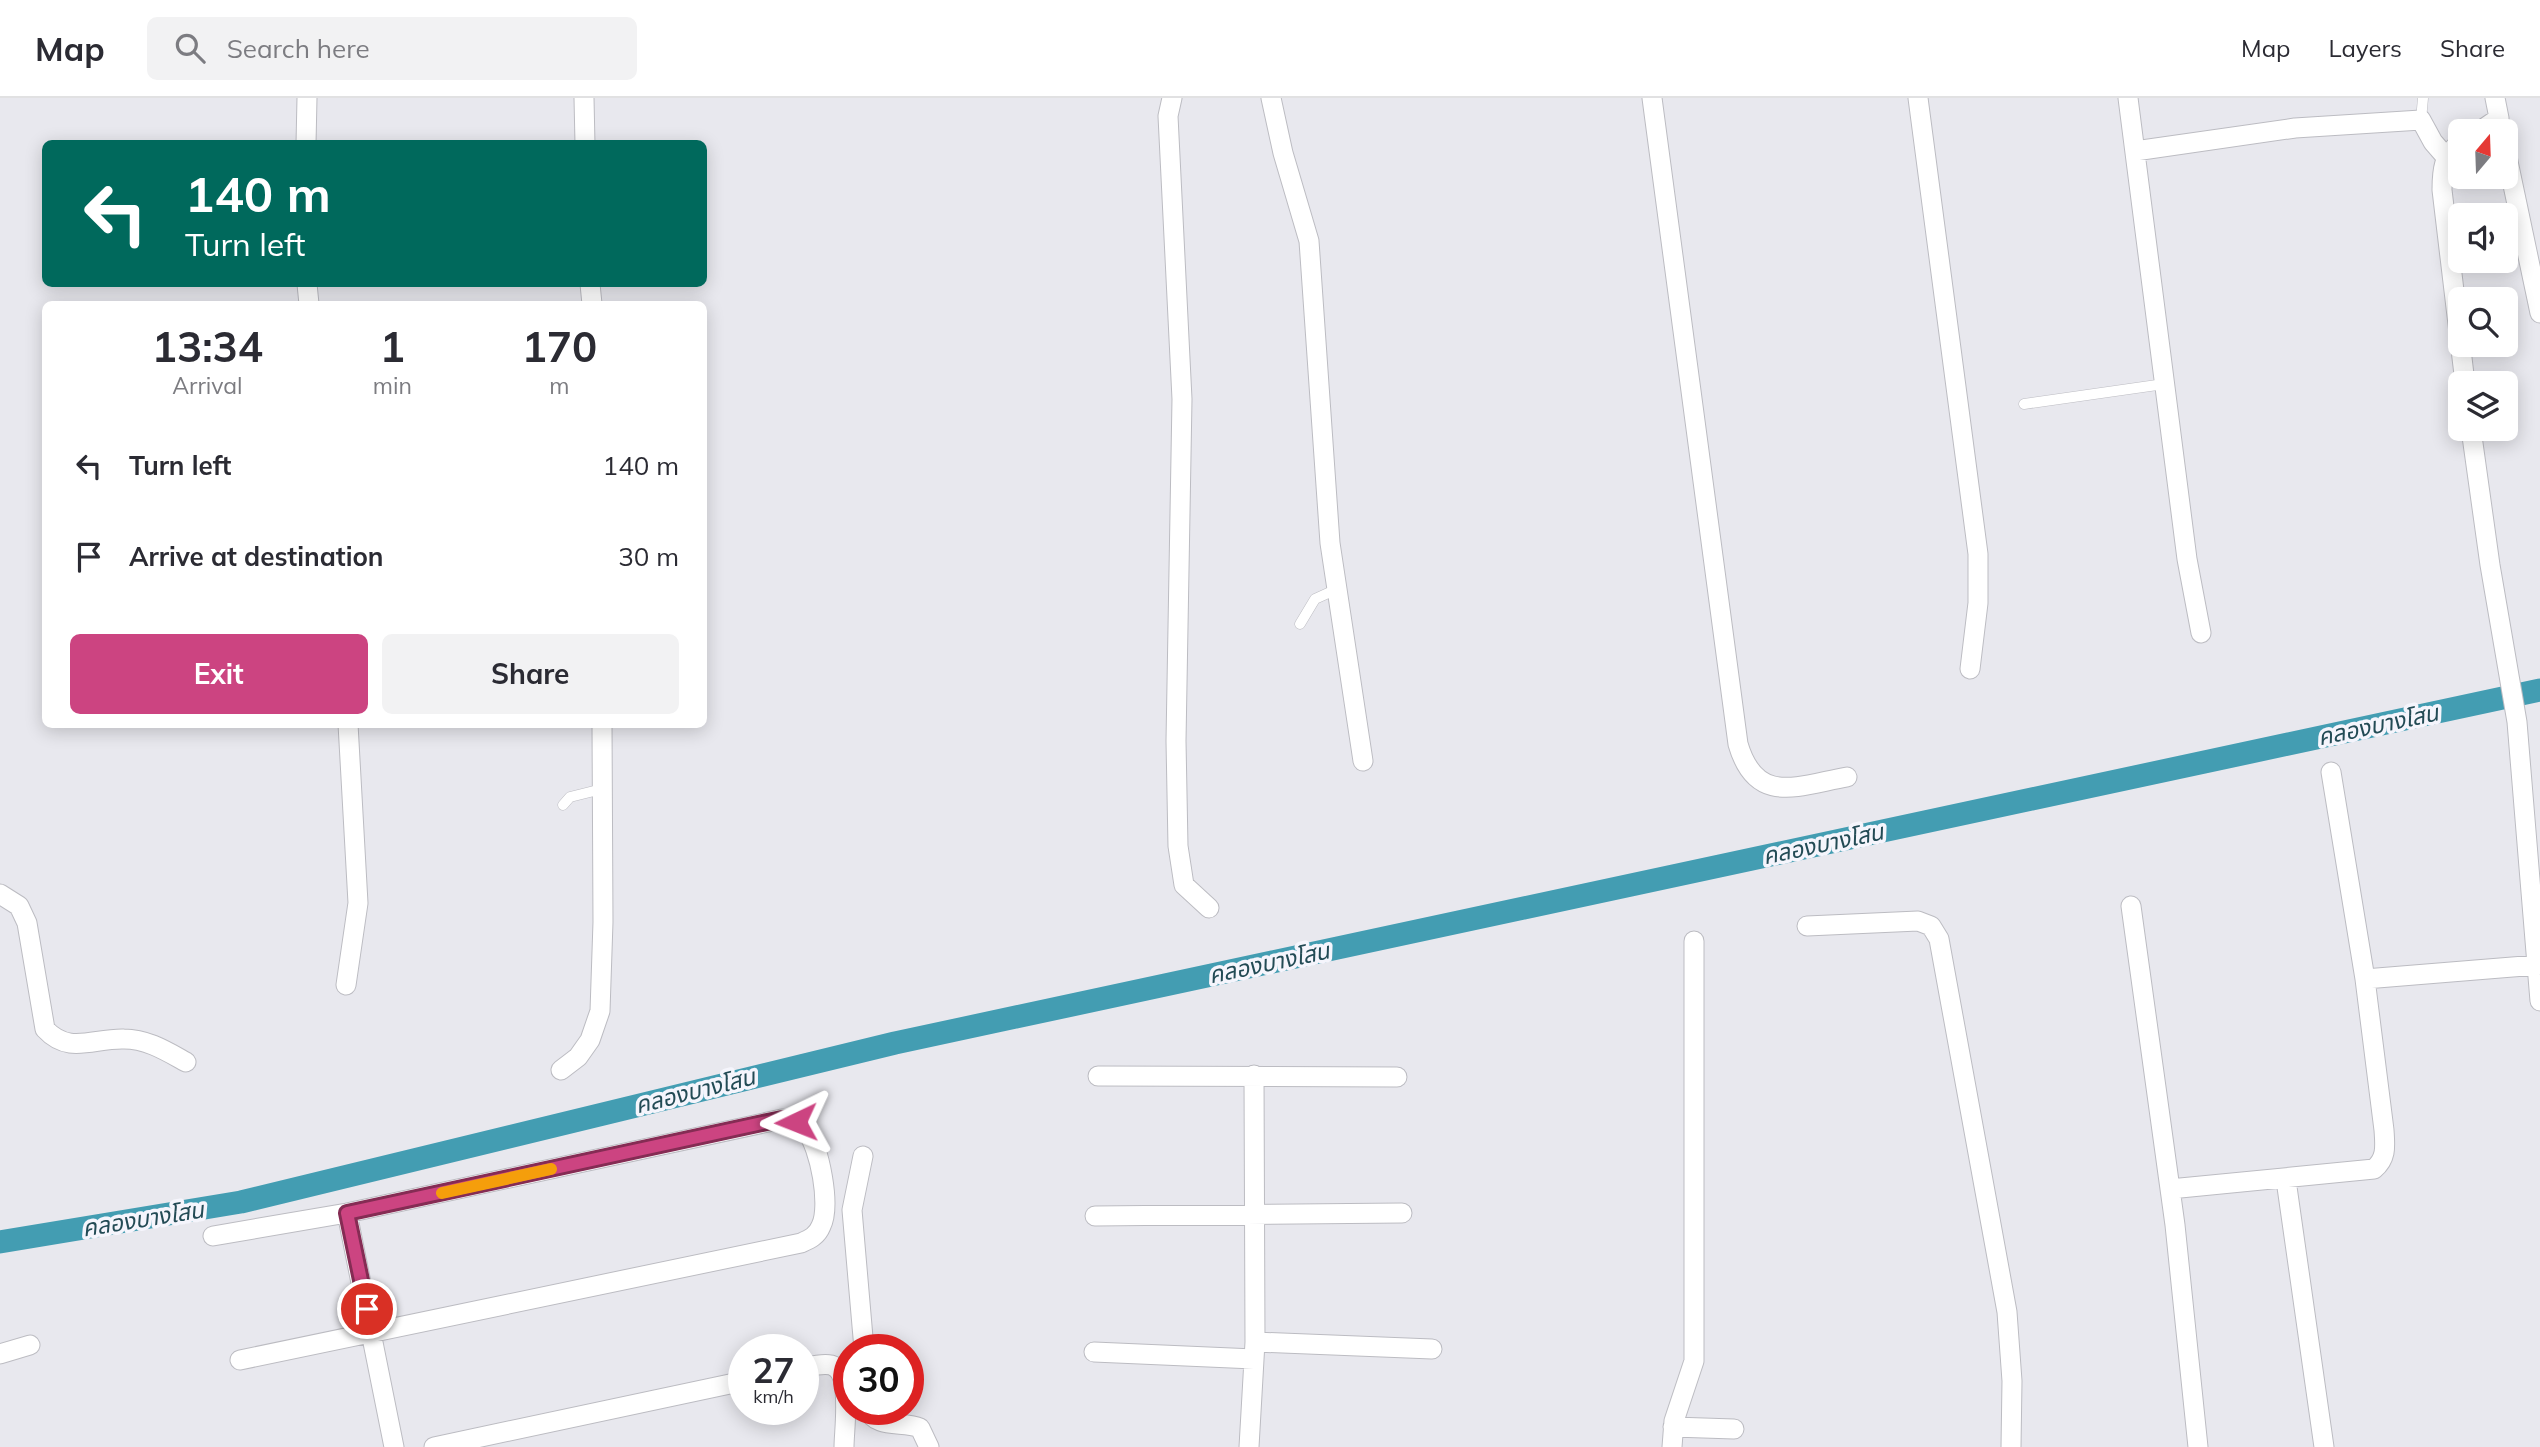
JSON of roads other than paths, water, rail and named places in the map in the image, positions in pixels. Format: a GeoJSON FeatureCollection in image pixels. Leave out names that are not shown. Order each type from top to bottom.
{"type":"FeatureCollection","features":[{"type":"Feature","properties":{"kind":"street"},"geometry":{"type":"LineString","coordinates":[[306,140],[307,98]]}},
{"type":"Feature","properties":{"kind":"street"},"geometry":{"type":"LineString","coordinates":[[584,98],[585,140]]}},
{"type":"Feature","properties":{"kind":"street"},"geometry":{"type":"LineString","coordinates":[[1172,98],[1168,116],[1182,399],[1176,741],[1178,846],[1184,885],[1209,908]]}},
{"type":"Feature","properties":{"kind":"street"},"geometry":{"type":"LineString","coordinates":[[1271,98],[1283,153],[1309,241],[1321,439],[1337,589],[1363,761]]}},
{"type":"Feature","properties":{"kind":"street"},"geometry":{"type":"LineString","coordinates":[[1652,98],[1738,744],[1744,765],[1753,778],[1766,786],[1782,788],[1847,777]]}},
{"type":"Feature","properties":{"kind":"street"},"geometry":{"type":"LineString","coordinates":[[1918,98],[1978,554],[1978,603],[1970,669]]}},
{"type":"Feature","properties":{"kind":"street"},"geometry":{"type":"LineString","coordinates":[[2128,98],[2187,559],[2201,633]]}},
{"type":"Feature","properties":{"kind":"street"},"geometry":{"type":"LineString","coordinates":[[2495,98],[2499,119]]}},
{"type":"Feature","properties":{"kind":"street"},"geometry":{"type":"LineString","coordinates":[[2135,151],[2295,128],[2421,120],[2433,142],[2448,148]]}},
{"type":"Feature","properties":{"kind":"street"},"geometry":{"type":"LineString","coordinates":[[2448,160],[2442,172],[2442,190],[2464,371]]}},
{"type":"Feature","properties":{"kind":"street"},"geometry":{"type":"LineString","coordinates":[[2514,189],[2540,313]]}},
{"type":"Feature","properties":{"kind":"street"},"geometry":{"type":"LineString","coordinates":[[2473,441],[2490,565],[2518,722],[2540,1001]]}},
{"type":"Feature","properties":{"kind":"street"},"geometry":{"type":"LineString","coordinates":[[346,985],[358,903],[348,728]]}},
{"type":"Feature","properties":{"kind":"street"},"geometry":{"type":"LineString","coordinates":[[561,1070],[578,1057],[590,1041],[600,1011],[603,922],[602,728]]}},
{"type":"Feature","properties":{"kind":"street"},"geometry":{"type":"LineString","coordinates":[[2170,1189],[2287,1180],[2374,1169],[2382,1162],[2386,1150],[2365,979],[2331,772]]}},
{"type":"Feature","properties":{"kind":"street"},"geometry":{"type":"LineString","coordinates":[[0,894],[19,906],[27,923],[46,1028],[54,1038],[67,1045],[123,1039],[148,1042],[186,1062]]}},
{"type":"Feature","properties":{"kind":"street"},"geometry":{"type":"LineString","coordinates":[[2131,906],[2170,1189],[2198,1447]]}},
{"type":"Feature","properties":{"kind":"street"},"geometry":{"type":"LineString","coordinates":[[1807,926],[1919,921],[1931,926],[1939,939],[2007,1312],[2012,1381],[2011,1447]]}},
{"type":"Feature","properties":{"kind":"street"},"geometry":{"type":"LineString","coordinates":[[1672,1447],[1673,1427],[1694,1361],[1694,941]]}},
{"type":"Feature","properties":{"kind":"street"},"geometry":{"type":"LineString","coordinates":[[2365,979],[2537,965]]}},
{"type":"Feature","properties":{"kind":"street"},"geometry":{"type":"LineString","coordinates":[[1249,1447],[1255,1351],[1254,1075]]}},
{"type":"Feature","properties":{"kind":"street"},"geometry":{"type":"LineString","coordinates":[[1098,1076],[1397,1077]]}},
{"type":"Feature","properties":{"kind":"street"},"geometry":{"type":"LineString","coordinates":[[213,1236],[347,1213],[782,1119],[796,1122],[807,1131],[821,1167],[822,1224],[815,1236],[801,1243],[529,1297],[240,1360]]}},
{"type":"Feature","properties":{"kind":"street"},"geometry":{"type":"LineString","coordinates":[[862,1334],[852,1210],[863,1156]]}},
{"type":"Feature","properties":{"kind":"street"},"geometry":{"type":"LineString","coordinates":[[2287,1180],[2324,1447]]}},
{"type":"Feature","properties":{"kind":"street"},"geometry":{"type":"LineString","coordinates":[[347,1213],[394,1447]]}},
{"type":"Feature","properties":{"kind":"street"},"geometry":{"type":"LineString","coordinates":[[1095,1216],[1402,1213]]}},
{"type":"Feature","properties":{"kind":"street"},"geometry":{"type":"LineString","coordinates":[[0,1354],[30,1345]]}},
{"type":"Feature","properties":{"kind":"street"},"geometry":{"type":"LineString","coordinates":[[1094,1352],[1432,1349]]}},
{"type":"Feature","properties":{"kind":"street"},"geometry":{"type":"LineString","coordinates":[[819,1365],[833,1365],[841,1372],[845,1383],[844,1447]]}},
{"type":"Feature","properties":{"kind":"street"},"geometry":{"type":"LineString","coordinates":[[434,1447],[728,1384]]}},
{"type":"Feature","properties":{"kind":"street"},"geometry":{"type":"LineString","coordinates":[[902,1425],[920,1428],[929,1447]]}},
{"type":"Feature","properties":{"kind":"street"},"geometry":{"type":"LineString","coordinates":[[1673,1427],[1734,1429]]}},
{"type":"Feature","properties":{"kind":"lane"},"geometry":{"type":"LineString","coordinates":[[2421,120],[2423,98]]}},
{"type":"Feature","properties":{"kind":"lane"},"geometry":{"type":"LineString","coordinates":[[2024,404],[2164,384]]}},
{"type":"Feature","properties":{"kind":"lane"},"geometry":{"type":"LineString","coordinates":[[1300,624],[1315,598],[1337,589]]}},
{"type":"Feature","properties":{"kind":"lane"},"geometry":{"type":"LineString","coordinates":[[563,805],[570,797],[602,789]]}},
{"type":"Feature","properties":{"kind":"waterway","name":"คลองบางโสน"},"geometry":{"type":"LineString","coordinates":[[0,1242],[241,1202],[895,1043],[2540,690]]}}]}
